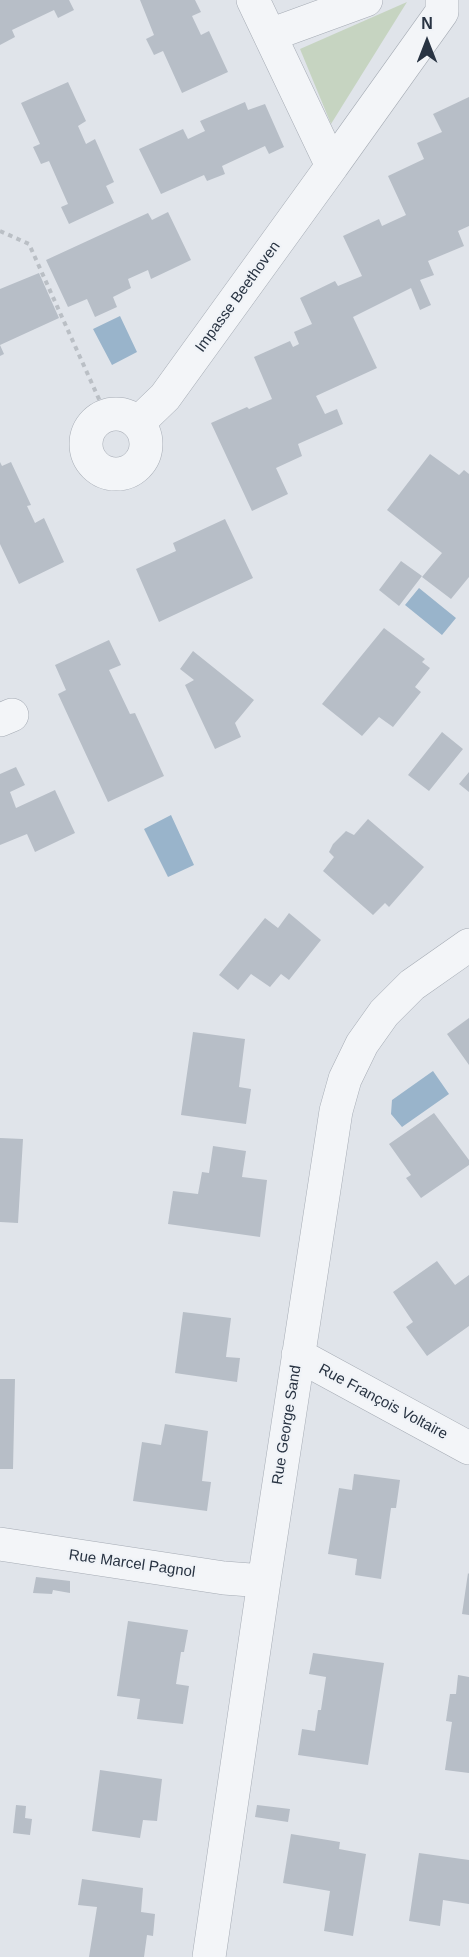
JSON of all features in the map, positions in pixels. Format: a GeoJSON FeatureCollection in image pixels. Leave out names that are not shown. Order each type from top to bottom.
{"type":"FeatureCollection","features":[{"type":"Feature","properties":{"kind":"street"},"geometry":{"type":"LineString","coordinates":[[253,0],[332,166]]}},
{"type":"Feature","properties":{"kind":"street"},"geometry":{"type":"LineString","coordinates":[[270,35],[366,0]]}},
{"type":"Feature","properties":{"kind":"street","name":"Impasse Beethoven"},"geometry":{"type":"LineString","coordinates":[[138,423],[165,397],[332,166],[442,12],[442,0]]}},
{"type":"Feature","properties":{"kind":"street"},"geometry":{"type":"LineString","coordinates":[[123,414],[131,417],[144,432],[147,441],[146,452],[141,461],[134,469],[124,474],[104,472],[89,459],[86,438],[96,420],[106,415],[123,414]]}},
{"type":"Feature","properties":{"kind":"street","name":"Rue George Sand"},"geometry":{"type":"LineString","coordinates":[[209,1957],[336,1112],[345,1079],[362,1044],[384,1013],[412,985],[469,945]]}},
{"type":"Feature","properties":{"kind":"street","name":"Rue François Voltaire"},"geometry":{"type":"LineString","coordinates":[[298,1355],[469,1448]]}},
{"type":"Feature","properties":{"kind":"street","name":"Rue Marcel Pagnol"},"geometry":{"type":"LineString","coordinates":[[0,1544],[224,1578],[264,1581]]}},
{"type":"Feature","properties":{"kind":"path"},"geometry":{"type":"LineString","coordinates":[[0,231],[29,244],[106,415]]}},
{"type":"Feature","properties":{"kind":"green space"},"geometry":{"type":"Polygon","coordinates":[[[407,2],[331,124],[300,49],[407,2]]]}},
{"type":"Feature","properties":{"kind":"water"},"geometry":{"type":"Polygon","coordinates":[[[120,316],[137,352],[112,365],[93,329],[120,316]]]}},
{"type":"Feature","properties":{"kind":"water"},"geometry":{"type":"Polygon","coordinates":[[[419,588],[456,618],[442,635],[405,605],[419,588]]]}},
{"type":"Feature","properties":{"kind":"water"},"geometry":{"type":"Polygon","coordinates":[[[171,815],[194,865],[168,877],[144,829],[171,815]]]}},
{"type":"Feature","properties":{"kind":"water"},"geometry":{"type":"Polygon","coordinates":[[[433,1071],[449,1094],[402,1127],[391,1114],[392,1100],[433,1071]]]}},
{"type":"Feature","properties":{"kind":"building"},"geometry":{"type":"Polygon","coordinates":[[[0,0],[69,0],[74,10],[58,18],[54,10],[12,30],[15,37],[0,45],[0,0]]]}},
{"type":"Feature","properties":{"kind":"building"},"geometry":{"type":"Polygon","coordinates":[[[140,0],[195,0],[201,12],[192,16],[201,35],[209,31],[228,72],[182,93],[163,51],[154,55],[146,39],[154,35],[140,0]]]}},
{"type":"Feature","properties":{"kind":"building"},"geometry":{"type":"Polygon","coordinates":[[[68,82],[86,121],[78,126],[86,144],[95,139],[114,182],[106,186],[114,203],[69,224],[61,207],[68,204],[49,161],[41,164],[33,147],[40,144],[21,103],[68,82]]]}},
{"type":"Feature","properties":{"kind":"building"},"geometry":{"type":"Polygon","coordinates":[[[469,97],[469,226],[458,231],[464,246],[428,261],[434,275],[420,280],[431,305],[420,310],[411,288],[353,317],[377,368],[316,396],[325,414],[337,409],[343,424],[298,444],[302,456],[276,468],[288,494],[252,511],[211,423],[272,399],[254,357],[290,341],[293,347],[299,344],[294,332],[312,324],[300,298],[335,281],[338,286],[362,276],[343,236],[379,219],[382,226],[406,215],[388,176],[424,159],[417,143],[442,132],[433,114],[469,97]]]}},
{"type":"Feature","properties":{"kind":"building"},"geometry":{"type":"Polygon","coordinates":[[[245,102],[248,110],[265,104],[284,147],[269,154],[265,146],[222,166],[225,174],[207,181],[204,175],[161,194],[139,149],[183,129],[188,139],[205,131],[200,121],[245,102]]]}},
{"type":"Feature","properties":{"kind":"building"},"geometry":{"type":"Polygon","coordinates":[[[168,212],[191,260],[151,279],[148,270],[128,279],[131,288],[113,297],[117,307],[95,317],[87,299],[68,307],[46,260],[148,213],[152,220],[168,212]]]}},
{"type":"Feature","properties":{"kind":"building"},"geometry":{"type":"Polygon","coordinates":[[[39,273],[59,318],[0,345],[0,289],[39,273]]]}},
{"type":"Feature","properties":{"kind":"building"},"geometry":{"type":"Polygon","coordinates":[[[430,454],[459,475],[464,470],[469,474],[469,577],[451,599],[422,577],[442,553],[387,510],[430,454]]]}},
{"type":"Feature","properties":{"kind":"building"},"geometry":{"type":"Polygon","coordinates":[[[0,462],[2,466],[11,462],[31,505],[27,506],[35,523],[44,518],[64,562],[19,584],[0,544],[0,462]]]}},
{"type":"Feature","properties":{"kind":"building"},"geometry":{"type":"Polygon","coordinates":[[[225,519],[253,578],[159,622],[136,569],[176,551],[173,543],[225,519]]]}},
{"type":"Feature","properties":{"kind":"building"},"geometry":{"type":"Polygon","coordinates":[[[401,561],[422,576],[399,606],[379,590],[401,561]]]}},
{"type":"Feature","properties":{"kind":"building"},"geometry":{"type":"Polygon","coordinates":[[[384,628],[425,659],[422,662],[430,668],[415,687],[421,692],[393,727],[379,717],[362,736],[322,704],[384,628]]]}},
{"type":"Feature","properties":{"kind":"building"},"geometry":{"type":"Polygon","coordinates":[[[109,640],[121,665],[109,670],[130,714],[135,713],[164,776],[108,802],[58,694],[66,690],[55,665],[109,640]]]}},
{"type":"Feature","properties":{"kind":"building"},"geometry":{"type":"Polygon","coordinates":[[[193,651],[254,700],[235,723],[241,737],[215,749],[185,685],[194,680],[180,669],[193,651]]]}},
{"type":"Feature","properties":{"kind":"building"},"geometry":{"type":"Polygon","coordinates":[[[442,732],[463,749],[429,791],[408,775],[442,732]]]}},
{"type":"Feature","properties":{"kind":"building"},"geometry":{"type":"Polygon","coordinates":[[[16,767],[25,785],[10,792],[16,808],[55,790],[75,833],[35,852],[27,834],[0,845],[0,774],[16,767]]]}},
{"type":"Feature","properties":{"kind":"building"},"geometry":{"type":"Polygon","coordinates":[[[469,772],[469,792],[459,784],[469,772]]]}},
{"type":"Feature","properties":{"kind":"building"},"geometry":{"type":"Polygon","coordinates":[[[368,819],[424,867],[389,907],[385,903],[373,915],[323,871],[334,857],[329,852],[333,844],[346,831],[354,835],[368,819]]]}},
{"type":"Feature","properties":{"kind":"building"},"geometry":{"type":"Polygon","coordinates":[[[289,913],[321,940],[289,980],[281,974],[270,987],[251,974],[238,990],[219,975],[265,918],[278,928],[289,913]]]}},
{"type":"Feature","properties":{"kind":"building"},"geometry":{"type":"Polygon","coordinates":[[[469,1018],[469,1065],[447,1034],[469,1018]]]}},
{"type":"Feature","properties":{"kind":"building"},"geometry":{"type":"Polygon","coordinates":[[[193,1032],[245,1039],[239,1087],[251,1089],[246,1124],[181,1115],[193,1032]]]}},
{"type":"Feature","properties":{"kind":"building"},"geometry":{"type":"Polygon","coordinates":[[[434,1113],[469,1160],[469,1165],[421,1198],[406,1178],[411,1175],[389,1144],[434,1113]]]}},
{"type":"Feature","properties":{"kind":"building"},"geometry":{"type":"Polygon","coordinates":[[[0,1138],[23,1139],[18,1223],[0,1222],[0,1138]]]}},
{"type":"Feature","properties":{"kind":"building"},"geometry":{"type":"Polygon","coordinates":[[[213,1146],[246,1151],[242,1177],[267,1180],[260,1237],[168,1224],[173,1191],[198,1194],[202,1172],[209,1173],[213,1146]]]}},
{"type":"Feature","properties":{"kind":"building"},"geometry":{"type":"Polygon","coordinates":[[[437,1261],[455,1285],[469,1275],[469,1326],[427,1356],[406,1327],[413,1322],[393,1292],[437,1261]]]}},
{"type":"Feature","properties":{"kind":"building"},"geometry":{"type":"Polygon","coordinates":[[[183,1312],[231,1318],[226,1357],[240,1358],[237,1382],[175,1373],[183,1312]]]}},
{"type":"Feature","properties":{"kind":"building"},"geometry":{"type":"Polygon","coordinates":[[[0,1379],[15,1379],[13,1469],[0,1469],[0,1379]]]}},
{"type":"Feature","properties":{"kind":"building"},"geometry":{"type":"Polygon","coordinates":[[[165,1424],[208,1431],[202,1481],[211,1482],[207,1511],[133,1501],[142,1442],[161,1445],[165,1424]]]}},
{"type":"Feature","properties":{"kind":"building"},"geometry":{"type":"Polygon","coordinates":[[[354,1474],[400,1480],[396,1508],[391,1508],[381,1579],[355,1575],[357,1559],[328,1554],[339,1488],[352,1490],[354,1474]]]}},
{"type":"Feature","properties":{"kind":"building"},"geometry":{"type":"Polygon","coordinates":[[[469,1574],[469,1615],[462,1614],[469,1574]]]}},
{"type":"Feature","properties":{"kind":"building"},"geometry":{"type":"Polygon","coordinates":[[[36,1577],[70,1581],[70,1593],[53,1590],[52,1594],[33,1593],[36,1577]]]}},
{"type":"Feature","properties":{"kind":"building"},"geometry":{"type":"Polygon","coordinates":[[[128,1621],[188,1630],[184,1652],[181,1652],[176,1684],[189,1686],[183,1724],[137,1719],[140,1699],[117,1696],[128,1621]]]}},
{"type":"Feature","properties":{"kind":"building"},"geometry":{"type":"Polygon","coordinates":[[[313,1653],[384,1663],[368,1765],[298,1755],[302,1729],[315,1731],[326,1677],[309,1674],[313,1653]]]}},
{"type":"Feature","properties":{"kind":"building"},"geometry":{"type":"Polygon","coordinates":[[[458,1675],[469,1677],[469,1773],[445,1770],[452,1722],[446,1721],[450,1694],[456,1694],[458,1675]]]}},
{"type":"Feature","properties":{"kind":"building"},"geometry":{"type":"Polygon","coordinates":[[[100,1770],[162,1779],[157,1821],[143,1820],[140,1838],[92,1831],[100,1770]]]}},
{"type":"Feature","properties":{"kind":"building"},"geometry":{"type":"Polygon","coordinates":[[[16,1805],[26,1806],[25,1818],[32,1819],[30,1835],[13,1833],[16,1805]]]}},
{"type":"Feature","properties":{"kind":"building"},"geometry":{"type":"Polygon","coordinates":[[[257,1805],[290,1809],[288,1822],[255,1817],[257,1805]]]}},
{"type":"Feature","properties":{"kind":"building"},"geometry":{"type":"Polygon","coordinates":[[[291,1834],[340,1842],[339,1849],[366,1854],[353,1936],[324,1931],[330,1891],[283,1883],[291,1834]]]}},
{"type":"Feature","properties":{"kind":"building"},"geometry":{"type":"Polygon","coordinates":[[[419,1853],[469,1860],[469,1904],[443,1900],[440,1926],[409,1921],[419,1853]]]}},
{"type":"Feature","properties":{"kind":"building"},"geometry":{"type":"Polygon","coordinates":[[[82,1879],[143,1888],[141,1912],[155,1914],[153,1936],[147,1935],[144,1957],[89,1957],[97,1907],[78,1905],[82,1879]]]}}]}
